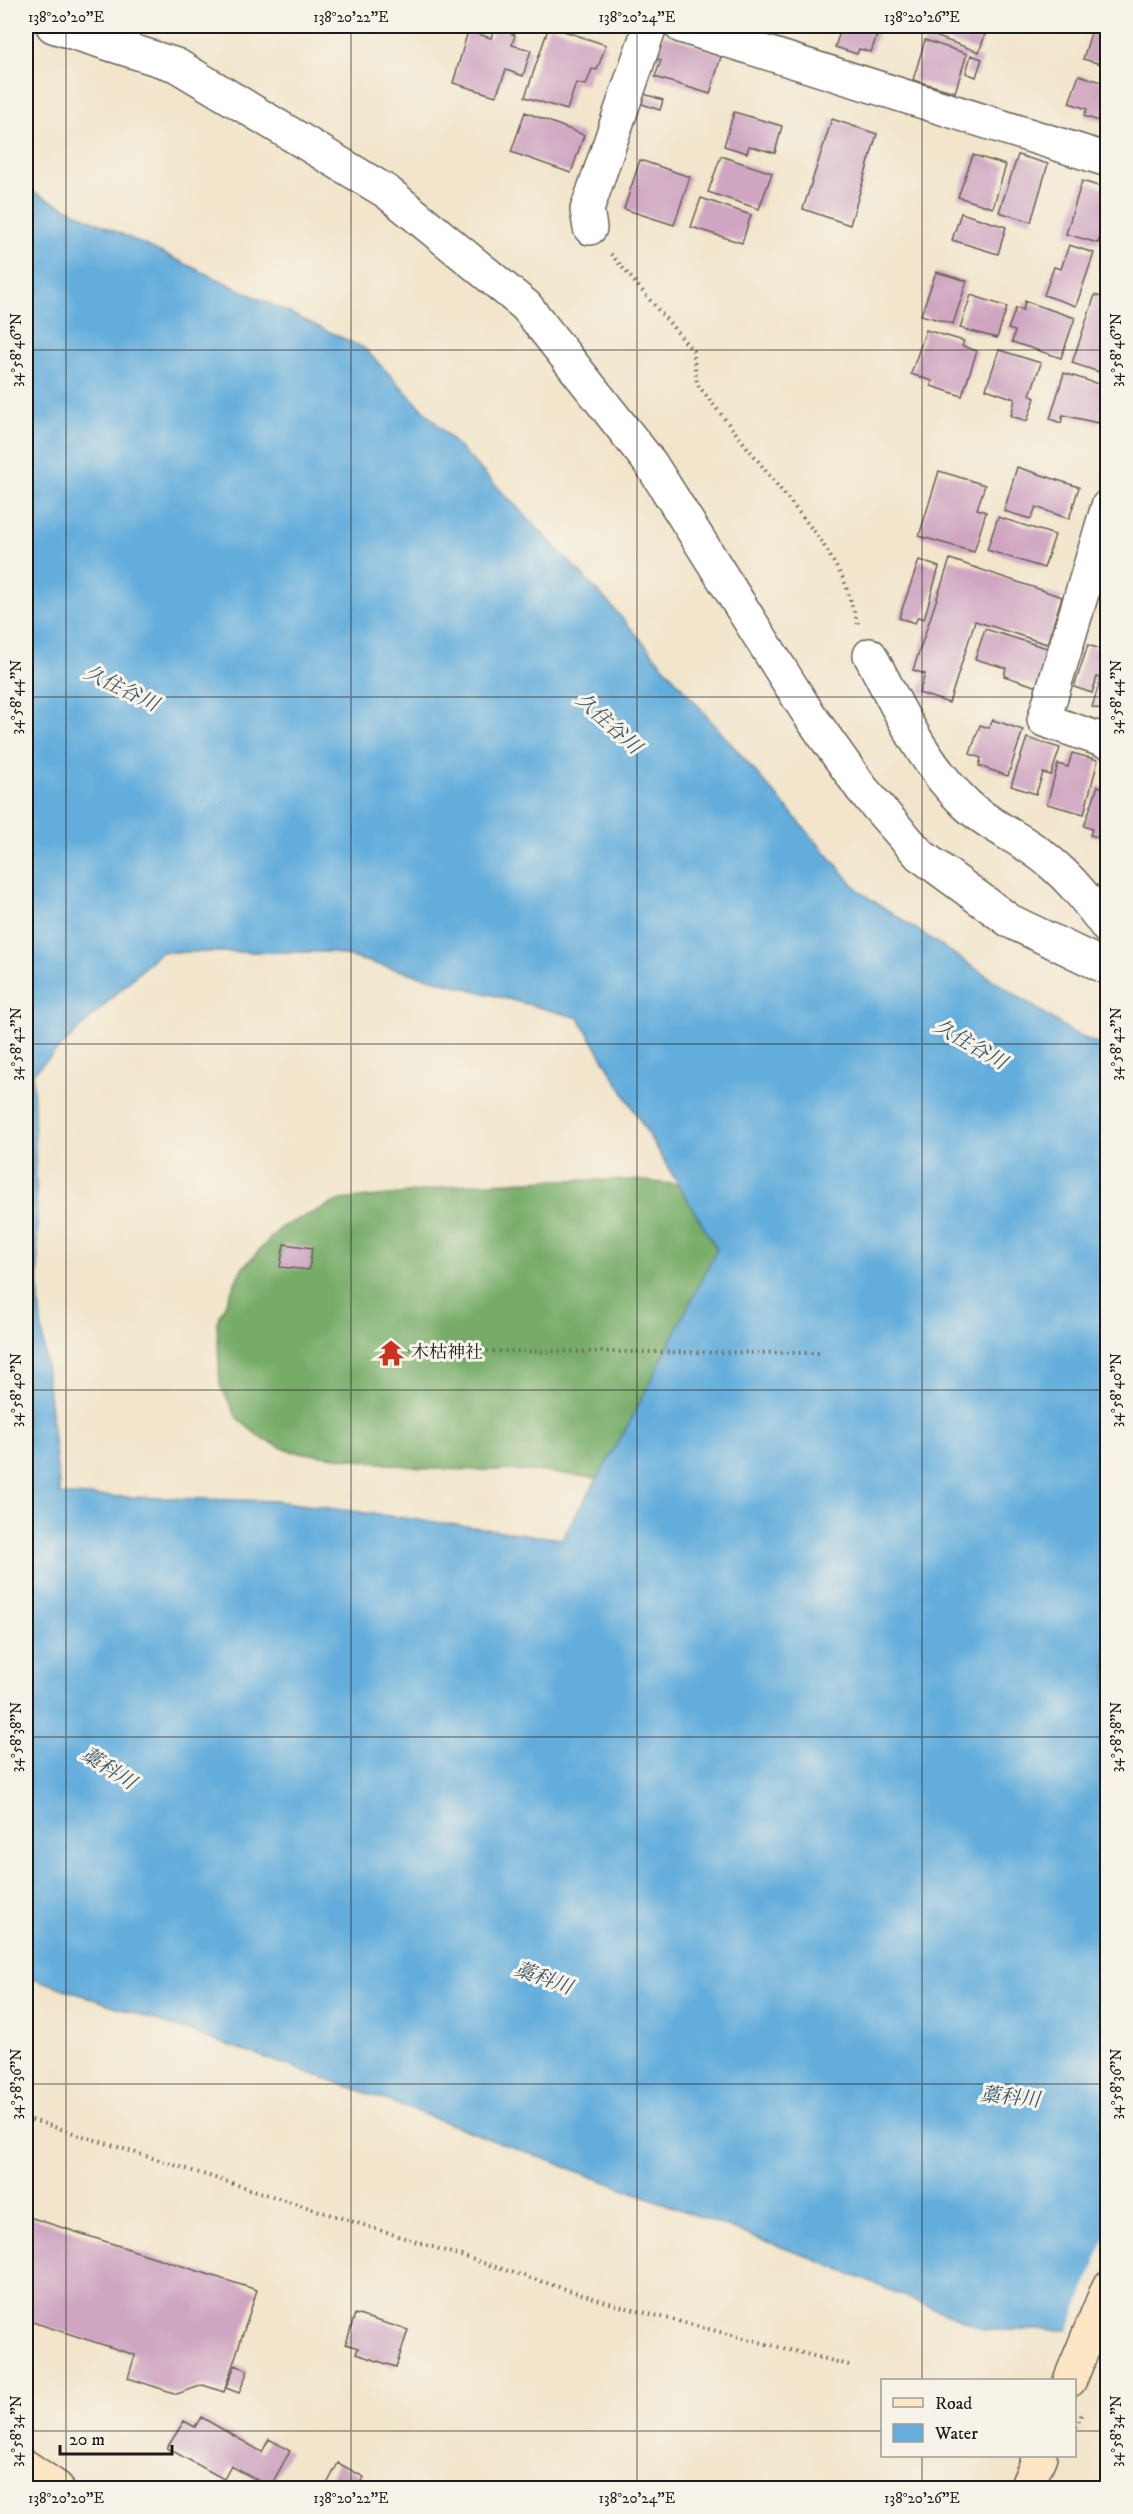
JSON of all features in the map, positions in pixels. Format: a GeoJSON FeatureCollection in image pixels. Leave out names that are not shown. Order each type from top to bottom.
{"type":"FeatureCollection","features":[{"type":"Feature","properties":{"kind":"main road"},"geometry":{"type":"LineString","coordinates":[[1070,2379],[1107,2288]]}},
{"type":"Feature","properties":{"kind":"main road"},"geometry":{"type":"LineString","coordinates":[[1026,2488],[1039,2457]]}},
{"type":"Feature","properties":{"kind":"street"},"geometry":{"type":"LineString","coordinates":[[52,26],[176,65],[387,192],[526,306],[651,464],[808,713],[861,789],[920,855],[1010,921],[1107,968]]}},
{"type":"Feature","properties":{"kind":"street"},"geometry":{"type":"LineString","coordinates":[[590,228],[587,210],[650,26]]}},
{"type":"Feature","properties":{"kind":"street"},"geometry":{"type":"LineString","coordinates":[[681,26],[1107,160]]}},
{"type":"Feature","properties":{"kind":"street"},"geometry":{"type":"LineString","coordinates":[[1107,506],[1044,720],[1107,742]]}},
{"type":"Feature","properties":{"kind":"street"},"geometry":{"type":"LineString","coordinates":[[870,655],[937,773],[967,805],[989,823],[1050,861],[1080,891],[1107,928]]}},
{"type":"Feature","properties":{"kind":"path"},"geometry":{"type":"LineString","coordinates":[[590,228],[693,351],[697,384],[820,539],[844,580],[870,655]]}},
{"type":"Feature","properties":{"kind":"path"},"geometry":{"type":"LineString","coordinates":[[403,1348],[449,1351],[820,1353]]}},
{"type":"Feature","properties":{"kind":"path"},"geometry":{"type":"LineString","coordinates":[[26,2118],[620,2306],[849,2365]]}},
{"type":"Feature","properties":{"kind":"green space"},"geometry":{"type":"Polygon","coordinates":[[[551,1180],[635,1180],[701,1187],[745,1205],[614,1480],[534,1471],[428,1469],[289,1451],[261,1438],[238,1419],[220,1385],[217,1322],[241,1270],[281,1227],[340,1200],[467,1184],[551,1180]]]}},
{"type":"Feature","properties":{"kind":"water"},"geometry":{"type":"Polygon","coordinates":[[[26,189],[364,348],[607,601],[860,892],[1075,1034],[1107,1048],[1107,2330],[987,2330],[811,2258],[353,2088],[26,1976],[26,189]],[[160,952],[33,1073],[39,1303],[60,1495],[276,1501],[562,1539],[629,1424],[717,1249],[579,1018],[331,952],[160,952]]]}},
{"type":"Feature","properties":{"kind":"pier"},"geometry":{"type":"Polygon","coordinates":[[[1107,2233],[1108,2333],[1067,2333],[1107,2233]]]}},
{"type":"Feature","properties":{"kind":"building"},"geometry":{"type":"Polygon","coordinates":[[[549,26],[606,45],[597,70],[592,69],[586,85],[576,83],[567,110],[525,97],[549,26]]]}},
{"type":"Feature","properties":{"kind":"building"},"geometry":{"type":"Polygon","coordinates":[[[842,26],[880,26],[871,52],[859,49],[857,54],[835,47],[842,26]]]}},
{"type":"Feature","properties":{"kind":"building"},"geometry":{"type":"Polygon","coordinates":[[[935,26],[988,26],[979,52],[932,35],[935,26]]]}},
{"type":"Feature","properties":{"kind":"building"},"geometry":{"type":"Polygon","coordinates":[[[1093,26],[1108,26],[1108,66],[1083,59],[1093,26]]]}},
{"type":"Feature","properties":{"kind":"building"},"geometry":{"type":"Polygon","coordinates":[[[494,28],[515,35],[512,45],[531,50],[523,76],[506,70],[496,96],[453,83],[468,31],[491,38],[494,28]]]}},
{"type":"Feature","properties":{"kind":"building"},"geometry":{"type":"Polygon","coordinates":[[[664,35],[722,53],[710,94],[655,77],[661,60],[656,59],[664,35]]]}},
{"type":"Feature","properties":{"kind":"building"},"geometry":{"type":"Polygon","coordinates":[[[925,40],[967,54],[955,92],[913,80],[925,40]]]}},
{"type":"Feature","properties":{"kind":"building"},"geometry":{"type":"Polygon","coordinates":[[[971,55],[982,59],[976,77],[966,73],[971,55]]]}},
{"type":"Feature","properties":{"kind":"building"},"geometry":{"type":"Polygon","coordinates":[[[1079,75],[1108,84],[1108,124],[1084,116],[1087,109],[1069,103],[1079,75]]]}},
{"type":"Feature","properties":{"kind":"building"},"geometry":{"type":"Polygon","coordinates":[[[638,92],[663,100],[660,110],[636,102],[638,92]]]}},
{"type":"Feature","properties":{"kind":"building"},"geometry":{"type":"Polygon","coordinates":[[[525,112],[584,135],[571,173],[511,152],[525,112]]]}},
{"type":"Feature","properties":{"kind":"building"},"geometry":{"type":"Polygon","coordinates":[[[734,112],[782,126],[775,153],[749,146],[747,153],[724,146],[734,112]]]}},
{"type":"Feature","properties":{"kind":"building"},"geometry":{"type":"Polygon","coordinates":[[[832,119],[877,134],[850,225],[803,209],[832,119]]]}},
{"type":"Feature","properties":{"kind":"building"},"geometry":{"type":"Polygon","coordinates":[[[973,155],[1006,165],[993,208],[958,197],[973,155]]]}},
{"type":"Feature","properties":{"kind":"building"},"geometry":{"type":"Polygon","coordinates":[[[1018,155],[1048,164],[1031,222],[999,212],[1018,155]]]}},
{"type":"Feature","properties":{"kind":"building"},"geometry":{"type":"Polygon","coordinates":[[[721,156],[772,173],[759,209],[708,192],[721,156]]]}},
{"type":"Feature","properties":{"kind":"building"},"geometry":{"type":"Polygon","coordinates":[[[640,160],[690,177],[674,225],[624,209],[640,160]]]}},
{"type":"Feature","properties":{"kind":"building"},"geometry":{"type":"Polygon","coordinates":[[[1082,181],[1108,189],[1108,214],[1098,243],[1066,234],[1082,181]]]}},
{"type":"Feature","properties":{"kind":"building"},"geometry":{"type":"Polygon","coordinates":[[[701,198],[751,215],[742,243],[691,227],[701,198]]]}},
{"type":"Feature","properties":{"kind":"building"},"geometry":{"type":"Polygon","coordinates":[[[961,213],[1006,227],[998,254],[952,240],[961,213]]]}},
{"type":"Feature","properties":{"kind":"building"},"geometry":{"type":"Polygon","coordinates":[[[1069,245],[1094,253],[1076,306],[1044,295],[1054,267],[1061,269],[1069,245]]]}},
{"type":"Feature","properties":{"kind":"building"},"geometry":{"type":"Polygon","coordinates":[[[936,272],[967,281],[953,324],[921,315],[936,272]]]}},
{"type":"Feature","properties":{"kind":"building"},"geometry":{"type":"Polygon","coordinates":[[[971,295],[1007,307],[997,338],[960,328],[971,295]]]}},
{"type":"Feature","properties":{"kind":"building"},"geometry":{"type":"Polygon","coordinates":[[[1095,295],[1108,299],[1108,375],[1072,363],[1095,295]]]}},
{"type":"Feature","properties":{"kind":"building"},"geometry":{"type":"Polygon","coordinates":[[[1025,301],[1075,318],[1061,358],[1012,342],[1015,331],[1008,329],[1016,308],[1023,310],[1025,301]]]}},
{"type":"Feature","properties":{"kind":"building"},"geometry":{"type":"Polygon","coordinates":[[[926,330],[964,341],[962,346],[977,351],[962,396],[931,386],[932,381],[911,374],[926,330]]]}},
{"type":"Feature","properties":{"kind":"building"},"geometry":{"type":"Polygon","coordinates":[[[999,350],[1041,363],[1030,395],[1035,398],[1027,421],[1011,416],[1015,399],[986,389],[999,350]]]}},
{"type":"Feature","properties":{"kind":"building"},"geometry":{"type":"Polygon","coordinates":[[[1064,373],[1108,387],[1098,423],[1063,415],[1061,423],[1050,419],[1064,373]]]}},
{"type":"Feature","properties":{"kind":"building"},"geometry":{"type":"Polygon","coordinates":[[[1017,467],[1079,487],[1069,519],[1036,507],[1031,519],[1004,511],[1017,467]]]}},
{"type":"Feature","properties":{"kind":"building"},"geometry":{"type":"Polygon","coordinates":[[[939,471],[985,485],[977,509],[986,512],[974,552],[919,536],[939,471]]]}},
{"type":"Feature","properties":{"kind":"building"},"geometry":{"type":"Polygon","coordinates":[[[998,517],[1055,535],[1044,568],[987,550],[998,517]]]}},
{"type":"Feature","properties":{"kind":"building"},"geometry":{"type":"Polygon","coordinates":[[[950,559],[1062,597],[1047,644],[975,621],[949,703],[919,693],[925,674],[913,670],[950,559]]]}},
{"type":"Feature","properties":{"kind":"building"},"geometry":{"type":"Polygon","coordinates":[[[919,560],[939,567],[924,619],[918,617],[915,623],[899,618],[919,560]]]}},
{"type":"Feature","properties":{"kind":"building"},"geometry":{"type":"Polygon","coordinates":[[[985,629],[1050,649],[1038,687],[1004,676],[1006,668],[975,659],[985,629]]]}},
{"type":"Feature","properties":{"kind":"building"},"geometry":{"type":"Polygon","coordinates":[[[1088,645],[1107,651],[1104,659],[1108,659],[1108,711],[1092,707],[1101,678],[1097,677],[1092,693],[1074,687],[1088,645]]]}},
{"type":"Feature","properties":{"kind":"building"},"geometry":{"type":"Polygon","coordinates":[[[993,720],[1023,730],[1008,776],[979,766],[981,758],[970,754],[980,725],[989,728],[993,720]]]}},
{"type":"Feature","properties":{"kind":"building"},"geometry":{"type":"Polygon","coordinates":[[[1027,738],[1060,748],[1051,775],[1043,773],[1036,794],[1011,786],[1027,738]]]}},
{"type":"Feature","properties":{"kind":"building"},"geometry":{"type":"Polygon","coordinates":[[[1072,753],[1098,760],[1084,814],[1047,804],[1058,764],[1068,767],[1072,753]]]}},
{"type":"Feature","properties":{"kind":"building"},"geometry":{"type":"Polygon","coordinates":[[[1098,786],[1108,789],[1108,840],[1090,835],[1092,829],[1084,826],[1098,786]]]}},
{"type":"Feature","properties":{"kind":"building"},"geometry":{"type":"Polygon","coordinates":[[[284,1244],[312,1248],[309,1270],[280,1267],[284,1244]]]}},
{"type":"Feature","properties":{"kind":"building"},"geometry":{"type":"Polygon","coordinates":[[[26,2216],[257,2290],[224,2392],[203,2385],[177,2394],[128,2378],[135,2355],[26,2320],[26,2216]]]}},
{"type":"Feature","properties":{"kind":"building"},"geometry":{"type":"Polygon","coordinates":[[[355,2314],[408,2330],[396,2367],[356,2354],[358,2348],[346,2344],[355,2314]]]}},
{"type":"Feature","properties":{"kind":"building"},"geometry":{"type":"Polygon","coordinates":[[[235,2365],[248,2370],[239,2393],[226,2388],[235,2365]]]}},
{"type":"Feature","properties":{"kind":"building"},"geometry":{"type":"Polygon","coordinates":[[[201,2417],[262,2452],[269,2439],[290,2451],[270,2487],[231,2466],[224,2479],[167,2448],[184,2421],[195,2427],[201,2417]]]}},
{"type":"Feature","properties":{"kind":"building"},"geometry":{"type":"Polygon","coordinates":[[[338,2463],[364,2477],[358,2488],[325,2488],[338,2463]]]}},
{"type":"Feature","properties":{"kind":"place","name":"木枯神社"},"geometry":{"type":"Point","coordinates":[391,1353]}},
{"type":"Feature","properties":{"kind":"water label","name":"久住谷川"},"geometry":{"type":"Point","coordinates":[121,689]}},
{"type":"Feature","properties":{"kind":"water label","name":"久住谷川"},"geometry":{"type":"Point","coordinates":[608,724]}},
{"type":"Feature","properties":{"kind":"water label","name":"久住谷川"},"geometry":{"type":"Point","coordinates":[970,1045]}},
{"type":"Feature","properties":{"kind":"water label","name":"藁科川"},"geometry":{"type":"Point","coordinates":[108,1769]}},
{"type":"Feature","properties":{"kind":"water label","name":"藁科川"},"geometry":{"type":"Point","coordinates":[543,1979]}},
{"type":"Feature","properties":{"kind":"water label","name":"藁科川"},"geometry":{"type":"Point","coordinates":[1010,2098]}}]}
